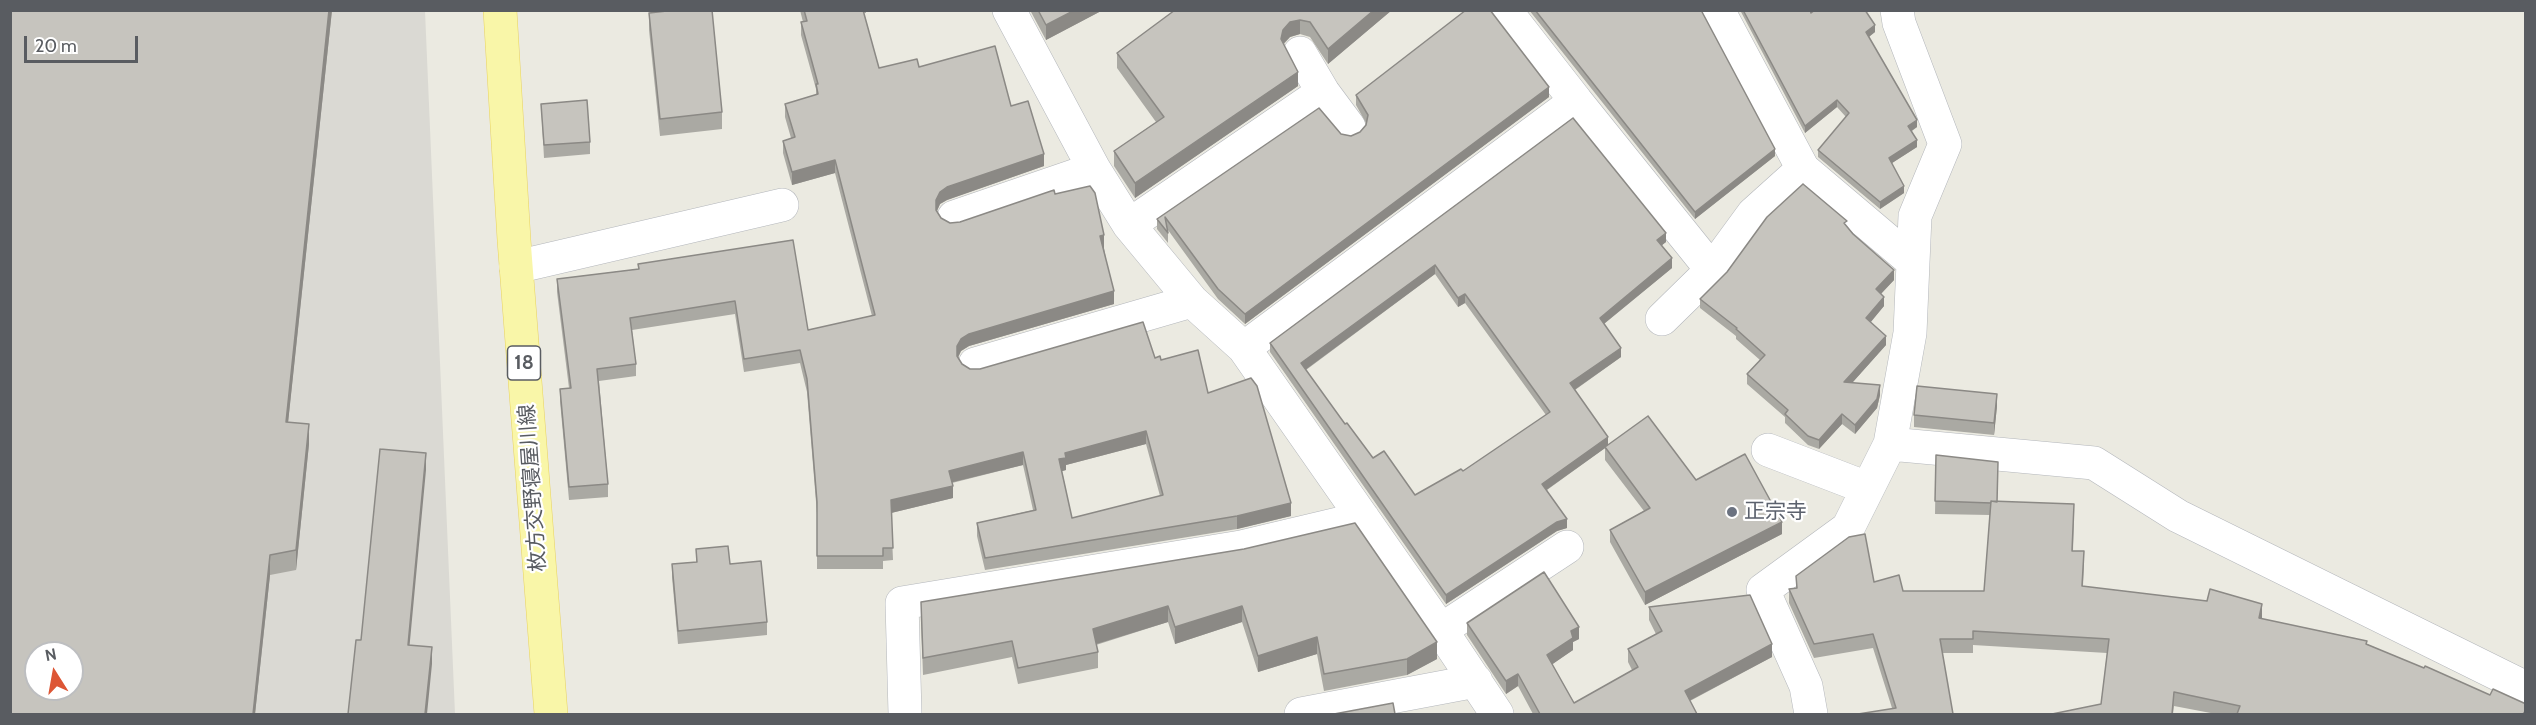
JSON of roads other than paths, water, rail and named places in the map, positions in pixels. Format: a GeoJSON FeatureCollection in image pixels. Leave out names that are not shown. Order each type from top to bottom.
{"type":"FeatureCollection","features":[{"type":"Feature","properties":{"kind":"main road","name":"枚方交野寝屋川線"},"geometry":{"type":"LineString","coordinates":[[500,10],[516,267],[551,714]]}},
{"type":"Feature","properties":{"kind":"street"},"geometry":{"type":"LineString","coordinates":[[1009,10],[1094,169],[1129,225],[1192,301],[1244,348],[1497,714]]}},
{"type":"Feature","properties":{"kind":"street"},"geometry":{"type":"LineString","coordinates":[[1505,10],[1712,270]]}},
{"type":"Feature","properties":{"kind":"street"},"geometry":{"type":"LineString","coordinates":[[1718,10],[1803,169],[1913,262]]}},
{"type":"Feature","properties":{"kind":"street"},"geometry":{"type":"LineString","coordinates":[[1811,714],[1806,686],[1762,590],[1848,528],[1890,444],[1910,333],[1915,216],[1945,144],[1899,23],[1897,10]]}},
{"type":"Feature","properties":{"kind":"street"},"geometry":{"type":"LineString","coordinates":[[1300,53],[1323,92],[1349,127]]}},
{"type":"Feature","properties":{"kind":"street"},"geometry":{"type":"LineString","coordinates":[[1129,225],[1323,92]]}},
{"type":"Feature","properties":{"kind":"street"},"geometry":{"type":"LineString","coordinates":[[1244,348],[1576,101]]}},
{"type":"Feature","properties":{"kind":"street"},"geometry":{"type":"LineString","coordinates":[[954,217],[1094,169]]}},
{"type":"Feature","properties":{"kind":"street"},"geometry":{"type":"LineString","coordinates":[[1662,320],[1712,270],[1753,214],[1803,169]]}},
{"type":"Feature","properties":{"kind":"street"},"geometry":{"type":"LineString","coordinates":[[516,267],[782,205]]}},
{"type":"Feature","properties":{"kind":"street"},"geometry":{"type":"LineString","coordinates":[[975,364],[1192,301]]}},
{"type":"Feature","properties":{"kind":"street"},"geometry":{"type":"LineString","coordinates":[[1890,444],[2094,463],[2178,516],[2526,688]]}},
{"type":"Feature","properties":{"kind":"street"},"geometry":{"type":"LineString","coordinates":[[1768,450],[1867,488]]}},
{"type":"Feature","properties":{"kind":"street"},"geometry":{"type":"LineString","coordinates":[[905,714],[902,603],[1241,547],[1363,518]]}},
{"type":"Feature","properties":{"kind":"street"},"geometry":{"type":"LineString","coordinates":[[1441,630],[1567,547]]}},
{"type":"Feature","properties":{"kind":"street"},"geometry":{"type":"LineString","coordinates":[[1301,714],[1476,681]]}},
{"type":"Feature","properties":{"kind":"place","name":"正宗寺"},"geometry":{"type":"Point","coordinates":[1732,512]}}]}
